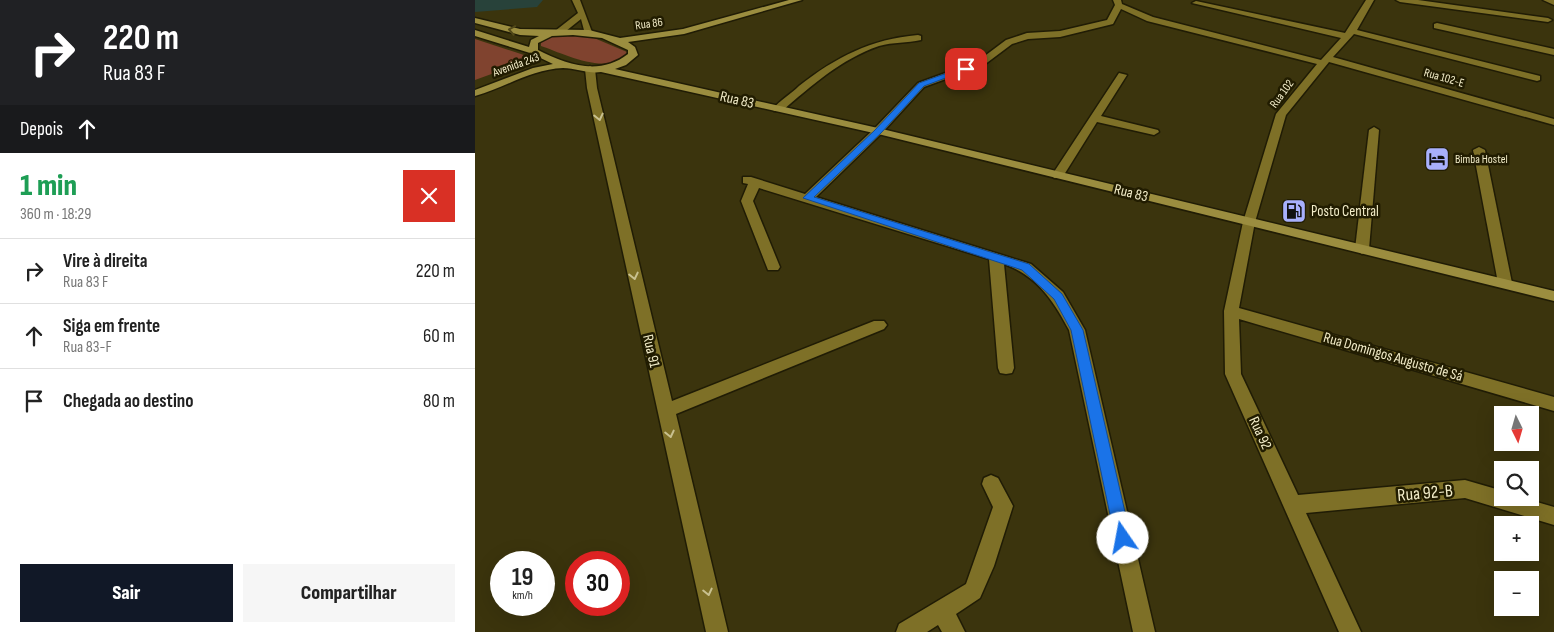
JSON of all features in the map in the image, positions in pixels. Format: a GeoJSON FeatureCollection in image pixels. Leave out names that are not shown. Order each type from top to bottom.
{"type":"FeatureCollection","features":[{"type":"Feature","properties":{"kind":"main road","name":"Rua 86"},"geometry":{"type":"LineString","coordinates":[[618,41],[684,31],[798,0]]}},
{"type":"Feature","properties":{"kind":"main road"},"geometry":{"type":"LineString","coordinates":[[475,20],[519,32],[588,32],[618,41]]}},
{"type":"Feature","properties":{"kind":"main road","name":"Rua 86"},"geometry":{"type":"LineString","coordinates":[[595,69],[621,64],[638,51],[684,31]]}},
{"type":"Feature","properties":{"kind":"main road"},"geometry":{"type":"LineString","coordinates":[[475,33],[537,53],[566,65]]}},
{"type":"Feature","properties":{"kind":"main road","name":"Avenida 243"},"geometry":{"type":"LineString","coordinates":[[475,94],[493,83],[535,63],[537,53],[534,42],[554,33]]}},
{"type":"Feature","properties":{"kind":"main road","name":"Rua 83"},"geometry":{"type":"LineString","coordinates":[[618,41],[638,51],[638,68],[707,93]]}},
{"type":"Feature","properties":{"kind":"main road","name":"Avenida 243"},"geometry":{"type":"LineString","coordinates":[[475,86],[493,83],[542,68],[566,65]]}},
{"type":"Feature","properties":{"kind":"main road","name":"Rua 83"},"geometry":{"type":"LineString","coordinates":[[566,65],[595,69],[878,131],[1554,296]]}},
{"type":"Feature","properties":{"kind":"street"},"geometry":{"type":"LineString","coordinates":[[576,0],[581,14],[588,25],[588,32]]}},
{"type":"Feature","properties":{"kind":"street","name":"Rua 102"},"geometry":{"type":"LineString","coordinates":[[1249,222],[1281,114],[1349,34],[1370,0]]}},
{"type":"Feature","properties":{"kind":"street"},"geometry":{"type":"LineString","coordinates":[[1400,0],[1548,20]]}},
{"type":"Feature","properties":{"kind":"street"},"geometry":{"type":"LineString","coordinates":[[1547,0],[1554,3]]}},
{"type":"Feature","properties":{"kind":"street"},"geometry":{"type":"LineString","coordinates":[[808,198],[878,131],[921,85],[981,63],[1009,42],[1027,36],[1079,30],[1111,22],[1118,2]]}},
{"type":"Feature","properties":{"kind":"street","name":"Rua 102-E"},"geometry":{"type":"LineString","coordinates":[[1118,2],[1150,19],[1325,60],[1554,122]]}},
{"type":"Feature","properties":{"kind":"street"},"geometry":{"type":"LineString","coordinates":[[1196,3],[1349,34],[1537,78]]}},
{"type":"Feature","properties":{"kind":"street"},"geometry":{"type":"LineString","coordinates":[[554,33],[581,14]]}},
{"type":"Feature","properties":{"kind":"street"},"geometry":{"type":"LineString","coordinates":[[1437,26],[1554,52]]}},
{"type":"Feature","properties":{"kind":"street"},"geometry":{"type":"LineString","coordinates":[[778,109],[831,66],[858,50],[885,40],[918,38]]}},
{"type":"Feature","properties":{"kind":"street","name":"Rua 91"},"geometry":{"type":"LineString","coordinates":[[595,69],[592,88],[717,632]]}},
{"type":"Feature","properties":{"kind":"street"},"geometry":{"type":"LineString","coordinates":[[1058,175],[1122,75]]}},
{"type":"Feature","properties":{"kind":"street"},"geometry":{"type":"LineString","coordinates":[[1094,118],[1153,132]]}},
{"type":"Feature","properties":{"kind":"street"},"geometry":{"type":"LineString","coordinates":[[1362,249],[1375,130]]}},
{"type":"Feature","properties":{"kind":"street"},"geometry":{"type":"LineString","coordinates":[[1479,150],[1505,284]]}},
{"type":"Feature","properties":{"kind":"street"},"geometry":{"type":"LineString","coordinates":[[773,267],[747,201],[751,181],[996,256],[1026,267],[1058,296],[1077,330],[1144,632]]}},
{"type":"Feature","properties":{"kind":"street","name":"Rua 92"},"geometry":{"type":"LineString","coordinates":[[1249,222],[1231,311],[1233,374],[1350,632]]}},
{"type":"Feature","properties":{"kind":"street"},"geometry":{"type":"LineString","coordinates":[[996,256],[1006,368]]}},
{"type":"Feature","properties":{"kind":"street","name":"Rua Domingos Augusto de Sá"},"geometry":{"type":"LineString","coordinates":[[1231,311],[1554,404]]}},
{"type":"Feature","properties":{"kind":"street"},"geometry":{"type":"LineString","coordinates":[[665,411],[879,325]]}},
{"type":"Feature","properties":{"kind":"street"},"geometry":{"type":"LineString","coordinates":[[907,632],[973,590],[984,566],[1003,506],[991,484]]}},
{"type":"Feature","properties":{"kind":"street","name":"Rua 92-B"},"geometry":{"type":"LineString","coordinates":[[1292,505],[1465,489],[1554,516]]}},
{"type":"Feature","properties":{"kind":"street"},"geometry":{"type":"LineString","coordinates":[[942,610],[954,632]]}},
{"type":"Feature","properties":{"kind":"shaded area"},"geometry":{"type":"Polygon","coordinates":[[[555,35],[587,35],[627,52],[620,59],[610,63],[598,63],[573,58],[541,46],[541,41],[555,35]]]}},
{"type":"Feature","properties":{"kind":"shaded area"},"geometry":{"type":"Polygon","coordinates":[[[475,39],[524,55],[527,61],[475,80],[475,39]]]}},
{"type":"Feature","properties":{"kind":"place","name":"Bimba Hostel"},"geometry":{"type":"Point","coordinates":[1437,159]}},
{"type":"Feature","properties":{"kind":"place","name":"Posto Central"},"geometry":{"type":"Point","coordinates":[1294,211]}},
{"type":"Feature","properties":{"kind":"route"},"geometry":{"type":"LineString","coordinates":[[966,69],[921,85],[878,131],[808,198],[1011,261],[1026,267],[1058,296],[1077,330],[1123,538]]}}]}
